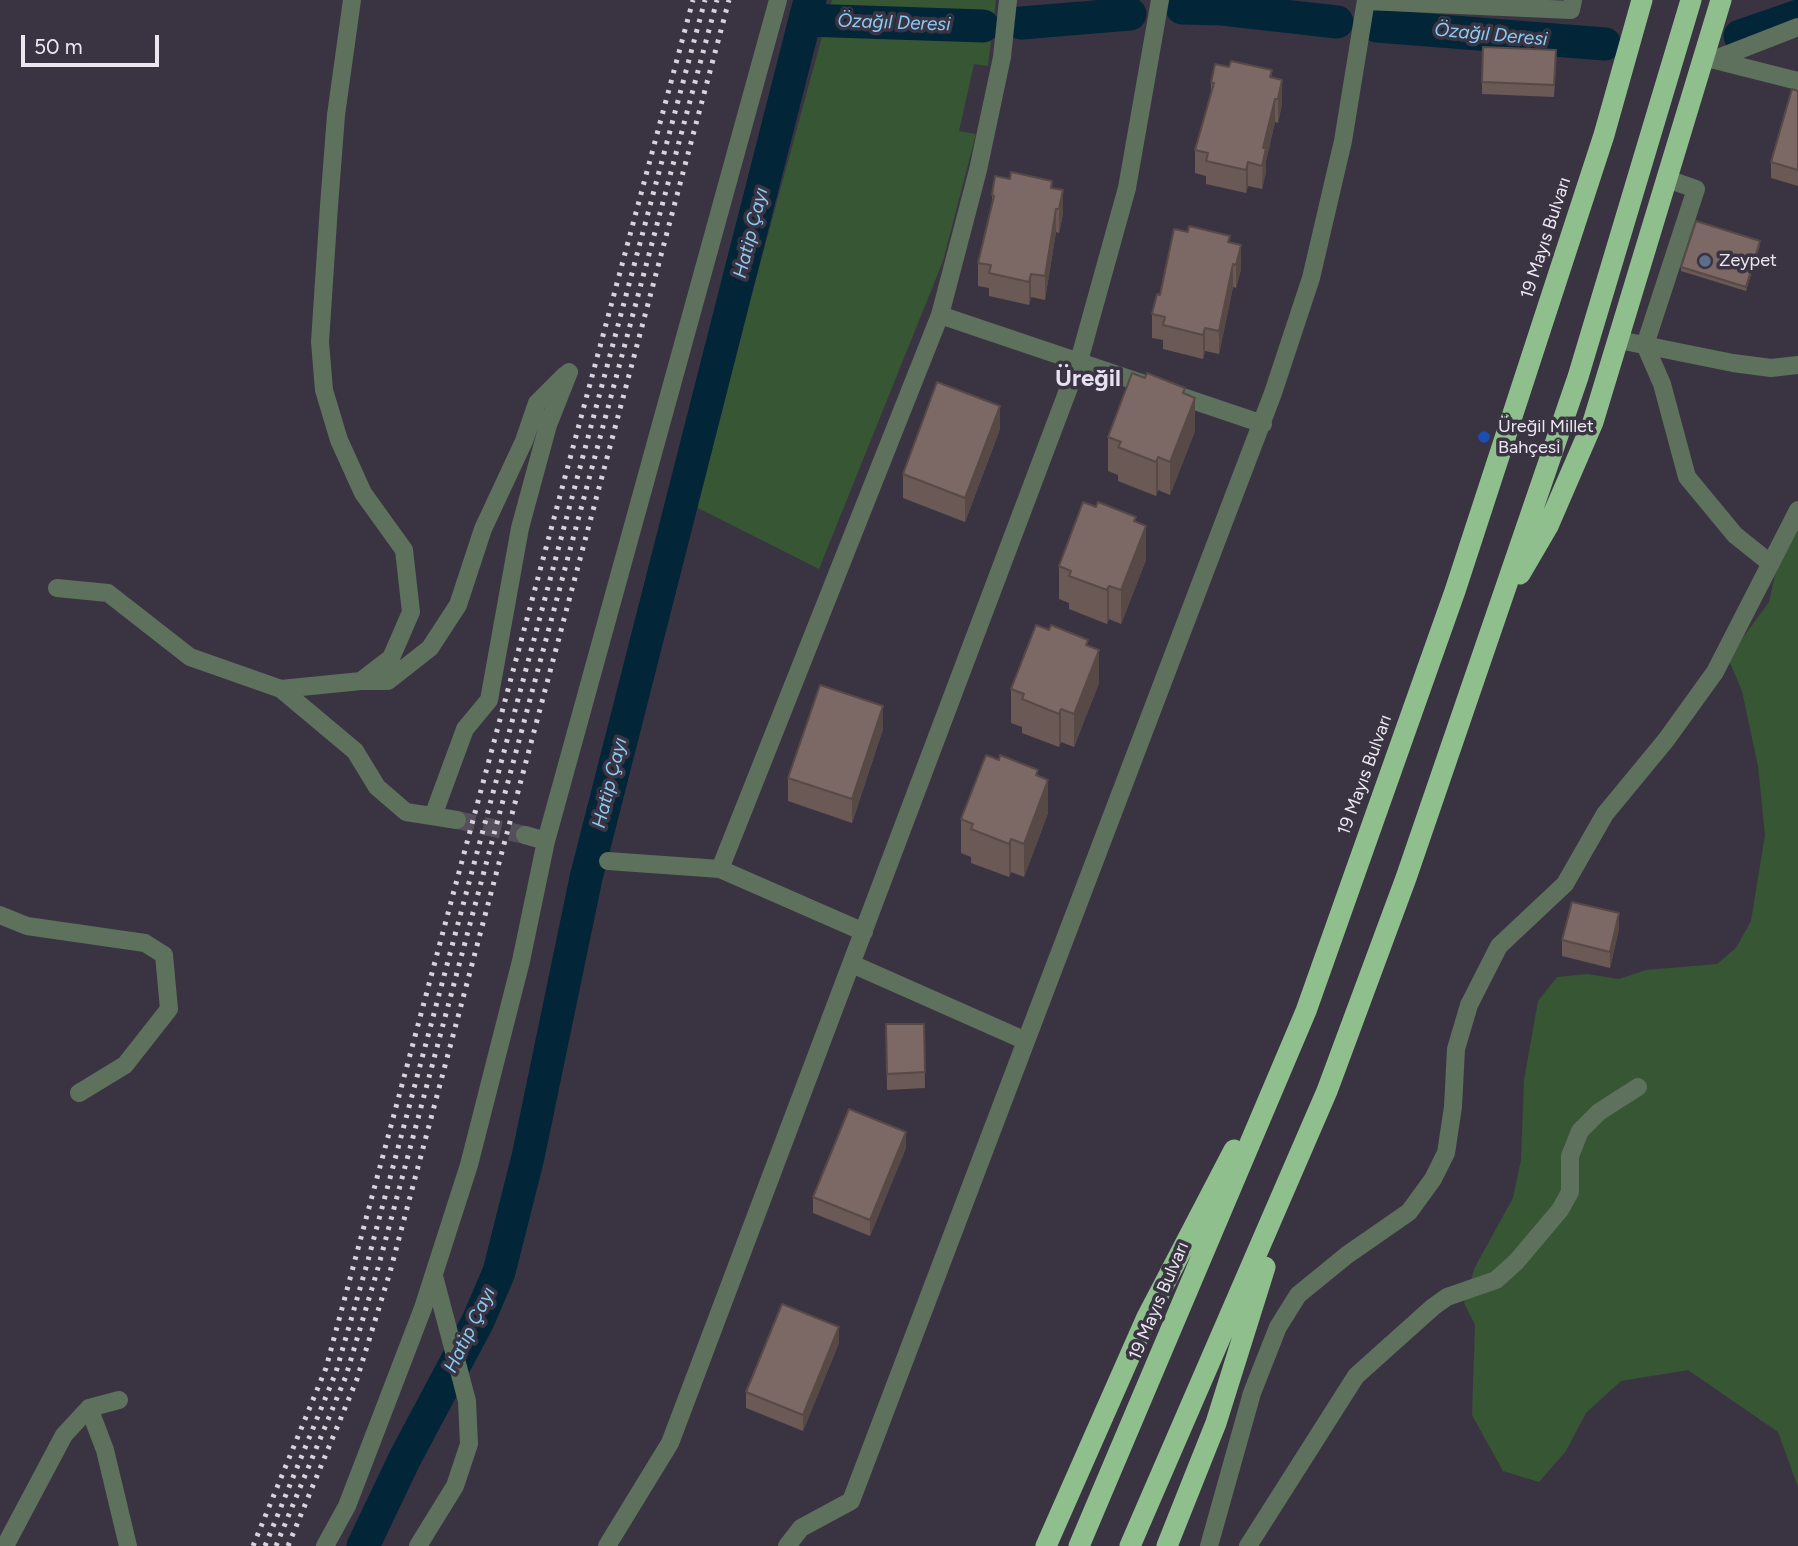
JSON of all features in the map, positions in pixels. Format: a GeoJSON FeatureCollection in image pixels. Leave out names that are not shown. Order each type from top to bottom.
{"type":"FeatureCollection","features":[{"type":"Feature","properties":{"kind":"highway","name":"19 Mayıs Bulvarı"},"geometry":{"type":"LineString","coordinates":[[1079,1546],[1306,1011],[1455,590],[1604,135],[1642,0]]}},
{"type":"Feature","properties":{"kind":"highway"},"geometry":{"type":"LineString","coordinates":[[1167,1546],[1216,1423],[1258,1289],[1326,1091],[1406,878],[1578,377],[1691,0]]}},
{"type":"Feature","properties":{"kind":"highway"},"geometry":{"type":"LineString","coordinates":[[1495,619],[1548,526],[1593,422],[1675,151],[1708,59],[1721,0]]}},
{"type":"Feature","properties":{"kind":"highway"},"geometry":{"type":"LineString","coordinates":[[1659,106],[1675,151]]}},
{"type":"Feature","properties":{"kind":"highway"},"geometry":{"type":"LineString","coordinates":[[1046,1546],[1147,1317],[1306,1011]]}},
{"type":"Feature","properties":{"kind":"highway"},"geometry":{"type":"LineString","coordinates":[[1130,1546],[1326,1091]]}},
{"type":"Feature","properties":{"kind":"street"},"geometry":{"type":"LineString","coordinates":[[352,0],[336,115],[329,206],[320,342],[324,390],[339,440],[363,493],[404,550],[411,612],[391,658],[361,681]]}},
{"type":"Feature","properties":{"kind":"street"},"geometry":{"type":"LineString","coordinates":[[325,1546],[346,1506],[434,1275],[469,1165],[521,961],[546,841],[778,0]]}},
{"type":"Feature","properties":{"kind":"street"},"geometry":{"type":"LineString","coordinates":[[720,869],[940,315],[978,170],[1002,57],[1008,0]]}},
{"type":"Feature","properties":{"kind":"street"},"geometry":{"type":"LineString","coordinates":[[607,1546],[670,1443],[1079,361],[1127,188],[1160,0]]}},
{"type":"Feature","properties":{"kind":"street"},"geometry":{"type":"LineString","coordinates":[[787,1546],[801,1528],[851,1501],[1263,424],[1311,278],[1343,141],[1366,1],[1571,10],[1573,0]]}},
{"type":"Feature","properties":{"kind":"street"},"geometry":{"type":"LineString","coordinates":[[1708,59],[1798,27]]}},
{"type":"Feature","properties":{"kind":"street"},"geometry":{"type":"LineString","coordinates":[[1708,59],[1798,81]]}},
{"type":"Feature","properties":{"kind":"street"},"geometry":{"type":"LineString","coordinates":[[1667,179],[1696,189],[1645,345],[1662,384],[1687,477],[1735,535],[1770,563]]}},
{"type":"Feature","properties":{"kind":"street"},"geometry":{"type":"LineString","coordinates":[[940,315],[1263,424]]}},
{"type":"Feature","properties":{"kind":"street"},"geometry":{"type":"LineString","coordinates":[[1619,340],[1732,363],[1771,368],[1798,365]]}},
{"type":"Feature","properties":{"kind":"street"},"geometry":{"type":"LineString","coordinates":[[281,689],[388,681],[430,648],[458,605],[483,529],[524,442],[537,403],[569,372],[548,425],[520,528],[489,700],[465,729],[433,816]]}},
{"type":"Feature","properties":{"kind":"street"},"geometry":{"type":"LineString","coordinates":[[1209,1546],[1252,1394],[1278,1327],[1298,1295],[1346,1255],[1409,1212],[1433,1179],[1446,1153],[1454,1107],[1456,1049],[1469,1004],[1499,946],[1565,884],[1605,814],[1666,740],[1715,672],[1798,510]]}},
{"type":"Feature","properties":{"kind":"street"},"geometry":{"type":"LineString","coordinates":[[57,588],[108,593],[190,657],[281,689],[355,751],[377,787],[406,812],[457,820]]}},
{"type":"Feature","properties":{"kind":"street"},"geometry":{"type":"LineString","coordinates":[[526,835],[546,841]]}},
{"type":"Feature","properties":{"kind":"street"},"geometry":{"type":"LineString","coordinates":[[608,861],[720,869],[864,932]]}},
{"type":"Feature","properties":{"kind":"street"},"geometry":{"type":"LineString","coordinates":[[0,915],[27,926],[145,943],[164,954],[169,1009],[125,1065],[79,1093]]}},
{"type":"Feature","properties":{"kind":"street"},"geometry":{"type":"LineString","coordinates":[[852,964],[1026,1041]]}},
{"type":"Feature","properties":{"kind":"street"},"geometry":{"type":"LineString","coordinates":[[1248,1546],[1356,1376],[1447,1297],[1496,1280],[1516,1262],[1560,1210],[1570,1192],[1570,1156],[1580,1130],[1599,1112],[1638,1087]]}},
{"type":"Feature","properties":{"kind":"street"},"geometry":{"type":"LineString","coordinates":[[418,1546],[455,1486],[469,1444],[467,1401],[434,1275]]}},
{"type":"Feature","properties":{"kind":"street"},"geometry":{"type":"LineString","coordinates":[[5,1546],[64,1435],[89,1408],[119,1400]]}},
{"type":"Feature","properties":{"kind":"street"},"geometry":{"type":"LineString","coordinates":[[89,1408],[105,1450],[128,1546]]}},
{"type":"Feature","properties":{"kind":"green space"},"geometry":{"type":"Polygon","coordinates":[[[832,0],[996,0],[988,66],[974,64],[959,131],[976,134],[943,261],[819,569],[694,506],[832,0]]]}},
{"type":"Feature","properties":{"kind":"green space"},"geometry":{"type":"Polygon","coordinates":[[[1798,525],[1798,1487],[1778,1432],[1688,1370],[1621,1381],[1586,1413],[1566,1451],[1539,1482],[1503,1471],[1472,1415],[1475,1325],[1464,1303],[1475,1267],[1513,1198],[1521,1160],[1524,1080],[1538,1001],[1557,977],[1587,974],[1619,979],[1646,970],[1717,964],[1736,948],[1751,921],[1765,835],[1758,766],[1742,691],[1728,658],[1769,602],[1778,562],[1798,525]]]}},
{"type":"Feature","properties":{"kind":"building"},"geometry":{"type":"Polygon","coordinates":[[[1483,47],[1556,50],[1554,85],[1482,82],[1483,47]]]}},
{"type":"Feature","properties":{"kind":"building"},"geometry":{"type":"Polygon","coordinates":[[[1231,61],[1272,70],[1270,77],[1282,80],[1263,148],[1266,148],[1262,166],[1248,162],[1246,170],[1206,161],[1208,153],[1195,150],[1214,83],[1211,83],[1215,64],[1229,67],[1231,61]]]}},
{"type":"Feature","properties":{"kind":"building"},"geometry":{"type":"Polygon","coordinates":[[[1792,89],[1798,91],[1798,170],[1771,162],[1792,89]]]}},
{"type":"Feature","properties":{"kind":"building"},"geometry":{"type":"Polygon","coordinates":[[[1011,172],[1052,181],[1051,188],[1063,190],[1059,209],[1056,209],[1045,276],[1031,274],[1029,282],[989,273],[991,265],[978,263],[994,196],[995,176],[1010,179],[1011,172]]]}},
{"type":"Feature","properties":{"kind":"building"},"geometry":{"type":"Polygon","coordinates":[[[1696,221],[1760,241],[1746,287],[1681,267],[1696,221]]]}},
{"type":"Feature","properties":{"kind":"building"},"geometry":{"type":"Polygon","coordinates":[[[1189,226],[1230,236],[1228,242],[1241,245],[1236,265],[1233,264],[1219,331],[1205,328],[1203,335],[1163,325],[1165,317],[1152,314],[1157,294],[1160,295],[1174,229],[1188,232],[1189,226]]]}},
{"type":"Feature","properties":{"kind":"building"},"geometry":{"type":"Polygon","coordinates":[[[1132,373],[1145,378],[1147,373],[1185,388],[1183,393],[1195,398],[1170,462],[1158,457],[1156,462],[1118,447],[1121,442],[1108,437],[1132,373]]]}},
{"type":"Feature","properties":{"kind":"building"},"geometry":{"type":"Polygon","coordinates":[[[937,382],[1000,406],[965,498],[903,474],[937,382]]]}},
{"type":"Feature","properties":{"kind":"building"},"geometry":{"type":"Polygon","coordinates":[[[1083,502],[1096,507],[1098,502],[1136,517],[1134,521],[1146,526],[1121,590],[1109,586],[1107,590],[1069,576],[1071,571],[1059,566],[1083,502]]]}},
{"type":"Feature","properties":{"kind":"building"},"geometry":{"type":"Polygon","coordinates":[[[1036,625],[1049,630],[1051,625],[1088,640],[1086,645],[1099,650],[1074,714],[1061,709],[1059,714],[1022,699],[1024,694],[1011,689],[1036,625]]]}},
{"type":"Feature","properties":{"kind":"building"},"geometry":{"type":"Polygon","coordinates":[[[820,685],[883,706],[852,799],[788,778],[820,685]]]}},
{"type":"Feature","properties":{"kind":"building"},"geometry":{"type":"Polygon","coordinates":[[[986,755],[999,760],[1000,755],[1038,770],[1036,775],[1048,780],[1024,844],[1011,839],[1009,844],[971,829],[973,824],[961,819],[986,755]]]}},
{"type":"Feature","properties":{"kind":"building"},"geometry":{"type":"Polygon","coordinates":[[[1572,902],[1619,913],[1610,952],[1562,940],[1572,902]]]}},
{"type":"Feature","properties":{"kind":"building"},"geometry":{"type":"Polygon","coordinates":[[[886,1024],[924,1024],[925,1072],[887,1074],[886,1024]]]}},
{"type":"Feature","properties":{"kind":"building"},"geometry":{"type":"Polygon","coordinates":[[[849,1109],[906,1132],[870,1220],[813,1197],[849,1109]]]}},
{"type":"Feature","properties":{"kind":"building"},"geometry":{"type":"Polygon","coordinates":[[[782,1304],[839,1327],[803,1415],[746,1392],[782,1304]]]}},
{"type":"Feature","properties":{"kind":"waterway","name":"Hatip Çayı"},"geometry":{"type":"LineString","coordinates":[[363,1546],[405,1458],[478,1321],[499,1272],[528,1157],[586,878],[810,0]]}},
{"type":"Feature","properties":{"kind":"waterway","name":"Özağıl Deresi"},"geometry":{"type":"LineString","coordinates":[[1182,8],[1222,9],[1337,22]]}},
{"type":"Feature","properties":{"kind":"waterway","name":"Özağıl Deresi"},"geometry":{"type":"LineString","coordinates":[[1021,23],[1130,14]]}},
{"type":"Feature","properties":{"kind":"waterway","name":"Özağıl Deresi"},"geometry":{"type":"LineString","coordinates":[[1740,36],[1798,16]]}},
{"type":"Feature","properties":{"kind":"waterway","name":"Özağıl Deresi"},"geometry":{"type":"LineString","coordinates":[[805,20],[983,26]]}},
{"type":"Feature","properties":{"kind":"waterway","name":"Özağıl Deresi"},"geometry":{"type":"LineString","coordinates":[[1377,26],[1605,44]]}},
{"type":"Feature","properties":{"kind":"tunnel"},"geometry":{"type":"LineString","coordinates":[[457,820],[525,835]]}},
{"type":"Feature","properties":{"kind":"railway"},"geometry":{"type":"LineString","coordinates":[[253,1546],[326,1368],[693,0]]}},
{"type":"Feature","properties":{"kind":"railway"},"geometry":{"type":"LineString","coordinates":[[265,1546],[336,1372],[367,1264],[705,0]]}},
{"type":"Feature","properties":{"kind":"railway"},"geometry":{"type":"LineString","coordinates":[[276,1546],[346,1376],[378,1268],[717,0]]}},
{"type":"Feature","properties":{"kind":"railway"},"geometry":{"type":"LineString","coordinates":[[288,1546],[357,1379],[390,1272],[729,0]]}},
{"type":"Feature","properties":{"kind":"place","name":"Zeypet"},"geometry":{"type":"Point","coordinates":[1705,261]}},
{"type":"Feature","properties":{"kind":"place","name":"Üreğil Millet Bahçesi"},"geometry":{"type":"Point","coordinates":[1484,437]}},
{"type":"Feature","properties":{"kind":"district","name":"Üreğil"},"geometry":{"type":"Point","coordinates":[1088,379]}}]}
